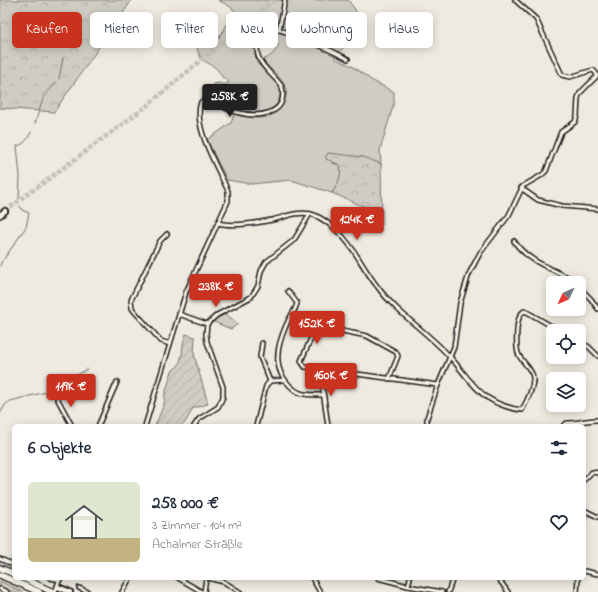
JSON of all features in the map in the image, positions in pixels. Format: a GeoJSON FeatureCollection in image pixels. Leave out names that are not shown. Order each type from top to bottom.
{"type":"FeatureCollection","features":[{"type":"Feature","properties":{"kind":"highway"},"geometry":{"type":"LineString","coordinates":[[0,568],[12,573]]}},
{"type":"Feature","properties":{"kind":"highway"},"geometry":{"type":"LineString","coordinates":[[0,574],[12,580]]}},
{"type":"Feature","properties":{"kind":"highway"},"geometry":{"type":"LineString","coordinates":[[13,580],[38,592]]}},
{"type":"Feature","properties":{"kind":"highway"},"geometry":{"type":"LineString","coordinates":[[28,580],[56,590]]}},
{"type":"Feature","properties":{"kind":"main road"},"geometry":{"type":"LineString","coordinates":[[0,215],[5,211]]}},
{"type":"Feature","properties":{"kind":"main road"},"geometry":{"type":"LineString","coordinates":[[56,590],[70,592]]}},
{"type":"Feature","properties":{"kind":"street"},"geometry":{"type":"LineString","coordinates":[[279,30],[286,0]]}},
{"type":"Feature","properties":{"kind":"street"},"geometry":{"type":"LineString","coordinates":[[427,424],[427,418],[438,386],[451,358],[460,303],[469,274],[480,253],[509,215],[521,188],[546,171],[561,132],[575,122],[580,93],[597,76],[596,72],[593,70],[570,77],[562,75],[536,19],[515,0]]}},
{"type":"Feature","properties":{"kind":"street"},"geometry":{"type":"LineString","coordinates":[[146,424],[186,292],[228,201],[228,194],[201,132],[198,108],[201,102],[208,99],[235,112],[247,114],[268,114],[277,108],[281,102],[283,93],[282,87],[261,62],[257,50],[262,36],[268,32],[279,30],[318,45],[348,60]]}},
{"type":"Feature","properties":{"kind":"street"},"geometry":{"type":"LineString","coordinates":[[521,188],[538,200],[562,206],[598,209]]}},
{"type":"Feature","properties":{"kind":"street"},"geometry":{"type":"LineString","coordinates":[[218,223],[236,224],[273,220],[298,213],[318,216],[341,235],[353,248],[377,286],[395,308],[426,334],[451,358],[469,381],[487,397],[502,405],[520,410],[523,408],[533,383],[533,376],[518,353],[517,327],[520,315],[524,311],[548,324]]}},
{"type":"Feature","properties":{"kind":"street"},"geometry":{"type":"LineString","coordinates":[[196,424],[202,416],[218,407],[223,397],[223,387],[207,342],[207,324],[217,315],[251,297],[258,286],[261,271],[266,262],[294,240],[310,214]]}},
{"type":"Feature","properties":{"kind":"street"},"geometry":{"type":"LineString","coordinates":[[167,234],[160,241],[131,300],[134,311],[161,341],[170,344]]}},
{"type":"Feature","properties":{"kind":"street"},"geometry":{"type":"LineString","coordinates":[[514,241],[518,248],[529,258],[564,276]]}},
{"type":"Feature","properties":{"kind":"street"},"geometry":{"type":"LineString","coordinates":[[288,291],[298,303],[288,321],[278,348],[277,362],[279,369],[285,380],[296,392],[304,395],[323,395]]}},
{"type":"Feature","properties":{"kind":"street"},"geometry":{"type":"LineString","coordinates":[[586,294],[598,309]]}},
{"type":"Feature","properties":{"kind":"street"},"geometry":{"type":"LineString","coordinates":[[179,314],[207,324]]}},
{"type":"Feature","properties":{"kind":"street"},"geometry":{"type":"LineString","coordinates":[[321,316],[318,326],[301,361],[305,367],[390,379],[424,382],[438,386]]}},
{"type":"Feature","properties":{"kind":"street"},"geometry":{"type":"LineString","coordinates":[[318,326],[367,336],[396,352],[398,356],[390,379]]}},
{"type":"Feature","properties":{"kind":"street"},"geometry":{"type":"LineString","coordinates":[[262,343],[260,357],[270,380]]}},
{"type":"Feature","properties":{"kind":"street"},"geometry":{"type":"LineString","coordinates":[[586,346],[598,356]]}},
{"type":"Feature","properties":{"kind":"street"},"geometry":{"type":"LineString","coordinates":[[320,370],[328,424]]}},
{"type":"Feature","properties":{"kind":"street"},"geometry":{"type":"LineString","coordinates":[[270,380],[285,380]]}},
{"type":"Feature","properties":{"kind":"street"},"geometry":{"type":"LineString","coordinates":[[256,424],[266,386],[270,380]]}},
{"type":"Feature","properties":{"kind":"street"},"geometry":{"type":"LineString","coordinates":[[99,424],[116,382]]}},
{"type":"Feature","properties":{"kind":"street"},"geometry":{"type":"LineString","coordinates":[[57,398],[71,424]]}},
{"type":"Feature","properties":{"kind":"street"},"geometry":{"type":"LineString","coordinates":[[565,424],[567,422],[574,423],[591,419],[598,420]]}},
{"type":"Feature","properties":{"kind":"street"},"geometry":{"type":"LineString","coordinates":[[586,478],[592,472],[598,473]]}},
{"type":"Feature","properties":{"kind":"street"},"geometry":{"type":"LineString","coordinates":[[586,516],[588,513],[598,518]]}},
{"type":"Feature","properties":{"kind":"street"},"geometry":{"type":"LineString","coordinates":[[0,559],[12,564]]}},
{"type":"Feature","properties":{"kind":"street"},"geometry":{"type":"LineString","coordinates":[[586,571],[598,574]]}},
{"type":"Feature","properties":{"kind":"street"},"geometry":{"type":"LineString","coordinates":[[56,590],[60,580]]}},
{"type":"Feature","properties":{"kind":"street"},"geometry":{"type":"LineString","coordinates":[[122,592],[129,580]]}},
{"type":"Feature","properties":{"kind":"street"},"geometry":{"type":"LineString","coordinates":[[182,580],[203,592],[206,580]]}},
{"type":"Feature","properties":{"kind":"street"},"geometry":{"type":"LineString","coordinates":[[216,580],[224,582],[240,592]]}},
{"type":"Feature","properties":{"kind":"street"},"geometry":{"type":"LineString","coordinates":[[313,580],[320,592]]}},
{"type":"Feature","properties":{"kind":"street"},"geometry":{"type":"LineString","coordinates":[[388,580],[408,586],[442,592]]}},
{"type":"Feature","properties":{"kind":"street"},"geometry":{"type":"LineString","coordinates":[[408,586],[410,580]]}},
{"type":"Feature","properties":{"kind":"street"},"geometry":{"type":"LineString","coordinates":[[448,592],[452,580]]}},
{"type":"Feature","properties":{"kind":"street"},"geometry":{"type":"LineString","coordinates":[[499,580],[508,592]]}},
{"type":"Feature","properties":{"kind":"street"},"geometry":{"type":"LineString","coordinates":[[577,592],[578,580]]}},
{"type":"Feature","properties":{"kind":"street"},"geometry":{"type":"LineString","coordinates":[[411,592],[413,587]]}},
{"type":"Feature","properties":{"kind":"street"},"geometry":{"type":"LineString","coordinates":[[79,588],[88,592]]}},
{"type":"Feature","properties":{"kind":"street"},"geometry":{"type":"LineString","coordinates":[[0,589],[7,592]]}},
{"type":"Feature","properties":{"kind":"green space"},"geometry":{"type":"Polygon","coordinates":[[[0,0],[132,0],[124,12],[90,12],[90,48],[99,48],[54,112],[0,108],[0,0]]]}},
{"type":"Feature","properties":{"kind":"green space"},"geometry":{"type":"Polygon","coordinates":[[[218,0],[348,0],[356,12],[286,12],[286,48],[343,48],[334,58],[352,66],[371,80],[394,92],[394,103],[380,150],[381,164],[363,157],[332,163],[341,165],[341,173],[332,193],[291,180],[251,184],[227,180],[207,140],[231,123],[234,114],[262,118],[274,114],[279,110],[287,92],[276,73],[262,60],[272,55],[278,48],[278,12],[235,12],[231,7],[218,0]]]}},
{"type":"Feature","properties":{"kind":"green space"},"geometry":{"type":"Polygon","coordinates":[[[226,26],[226,48],[255,48],[257,63],[281,87],[281,99],[273,110],[268,113],[236,111],[211,97],[204,97],[213,84],[219,83],[224,85],[228,83],[228,80],[222,77],[216,68],[201,58],[197,48],[218,48],[218,39],[226,26]]]}},
{"type":"Feature","properties":{"kind":"green space"},"geometry":{"type":"Polygon","coordinates":[[[328,153],[363,157],[381,164],[382,225],[372,210],[332,193],[339,180],[340,165],[326,159],[328,153]]]}},
{"type":"Feature","properties":{"kind":"green space"},"geometry":{"type":"Polygon","coordinates":[[[226,314],[238,324],[231,329],[214,322],[216,319],[226,314]]]}},
{"type":"Feature","properties":{"kind":"green space"},"geometry":{"type":"Polygon","coordinates":[[[186,334],[195,337],[194,354],[208,404],[193,408],[184,424],[156,424],[164,404],[165,394],[172,371],[179,365],[186,334]]]}},
{"type":"Feature","properties":{"kind":"green space"},"geometry":{"type":"Polygon","coordinates":[[[0,581],[23,592],[10,592],[0,587],[0,581]]]}},
{"type":"Feature","properties":{"kind":"waterway"},"geometry":{"type":"LineString","coordinates":[[59,79],[63,58]]}},
{"type":"Feature","properties":{"kind":"waterway"},"geometry":{"type":"LineString","coordinates":[[35,123],[44,96],[56,83]]}},
{"type":"Feature","properties":{"kind":"waterway"},"geometry":{"type":"LineString","coordinates":[[19,199],[20,176],[17,146],[26,141],[31,132]]}},
{"type":"Feature","properties":{"kind":"waterway"},"geometry":{"type":"LineString","coordinates":[[4,259],[26,227],[29,213],[22,210],[20,206]]}},
{"type":"Feature","properties":{"kind":"waterway"},"geometry":{"type":"LineString","coordinates":[[0,266],[2,261]]}},
{"type":"Feature","properties":{"kind":"waterway"},"geometry":{"type":"LineString","coordinates":[[0,414],[5,405],[10,401],[62,388],[74,377],[87,369]]}},
{"type":"Feature","properties":{"kind":"tunnel"},"geometry":{"type":"LineString","coordinates":[[5,211],[143,109],[273,0]]}}]}
